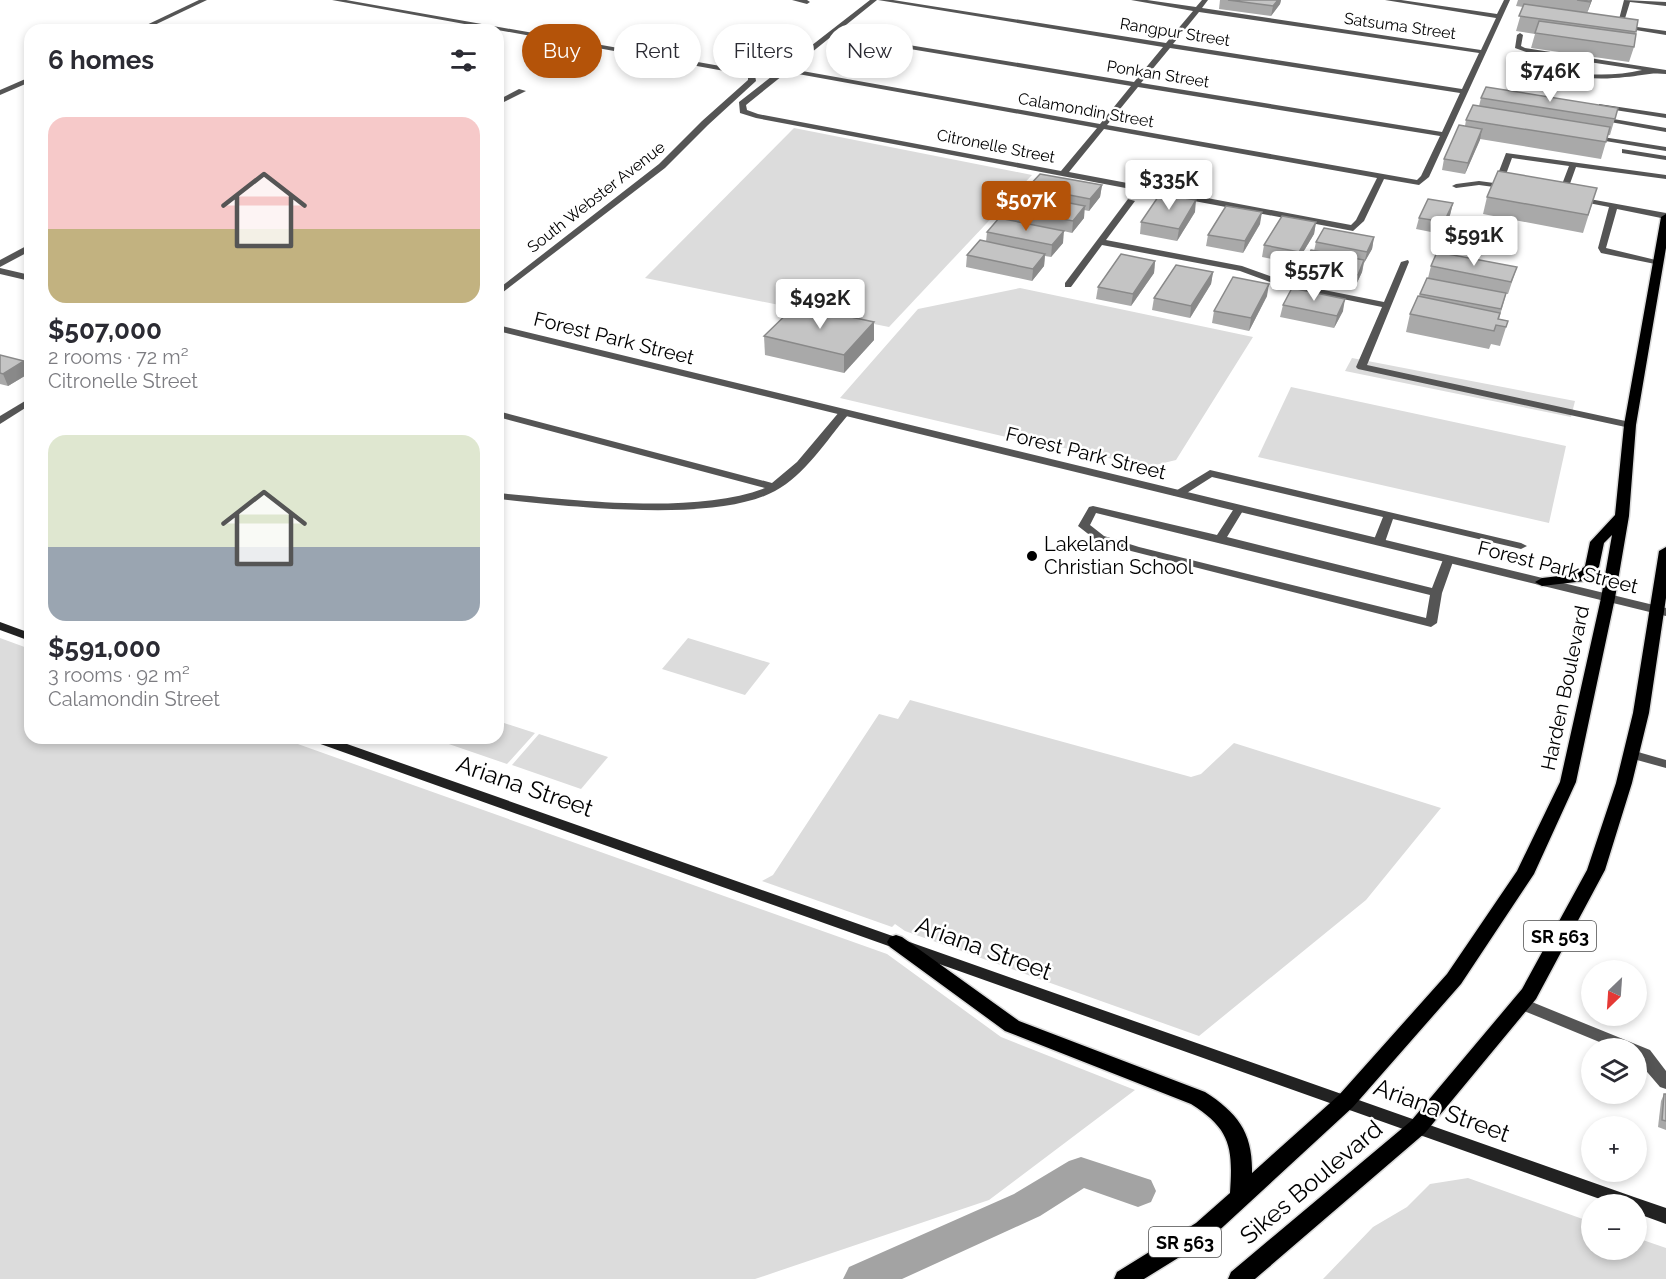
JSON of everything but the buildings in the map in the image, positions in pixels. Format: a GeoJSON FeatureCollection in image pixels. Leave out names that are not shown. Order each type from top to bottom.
{"type":"FeatureCollection","features":[{"type":"Feature","properties":{"kind":"main road","name":"Harden Boulevard"},"geometry":{"type":"LineString","coordinates":[[1346,1101],[1454,979],[1525,874],[1568,782],[1608,598],[1622,516],[1630,425],[1666,217]]}},
{"type":"Feature","properties":{"kind":"main road"},"geometry":{"type":"LineString","coordinates":[[1542,582],[1580,578],[1592,567],[1597,542],[1622,516]]}},
{"type":"Feature","properties":{"kind":"main road","name":"SR 563"},"geometry":{"type":"LineString","coordinates":[[1418,1127],[1529,994],[1596,870],[1641,713],[1662,611],[1666,550]]}},
{"type":"Feature","properties":{"kind":"main road"},"geometry":{"type":"LineString","coordinates":[[896,942],[1012,1026],[1198,1098],[1216,1108],[1232,1124],[1240,1141],[1243,1162],[1240,1197]]}},
{"type":"Feature","properties":{"kind":"main road","name":"Sikes Boulevard"},"geometry":{"type":"LineString","coordinates":[[1125,1279],[1204,1230],[1346,1101]]}},
{"type":"Feature","properties":{"kind":"main road","name":"Sikes Boulevard"},"geometry":{"type":"LineString","coordinates":[[1239,1279],[1418,1127]]}},
{"type":"Feature","properties":{"kind":"street"},"geometry":{"type":"LineString","coordinates":[[152,24],[204,0]]}},
{"type":"Feature","properties":{"kind":"street","name":"South Webster Avenue"},"geometry":{"type":"LineString","coordinates":[[335,0],[471,24]]}},
{"type":"Feature","properties":{"kind":"street"},"geometry":{"type":"LineString","coordinates":[[795,0],[807,2]]}},
{"type":"Feature","properties":{"kind":"street"},"geometry":{"type":"LineString","coordinates":[[844,24],[874,0]]}},
{"type":"Feature","properties":{"kind":"street","name":"Rangpur Street"},"geometry":{"type":"LineString","coordinates":[[881,0],[1465,92]]}},
{"type":"Feature","properties":{"kind":"street","name":"Satsuma Street"},"geometry":{"type":"LineString","coordinates":[[1134,0],[1483,52]]}},
{"type":"Feature","properties":{"kind":"street"},"geometry":{"type":"LineString","coordinates":[[1063,174],[1205,0]]}},
{"type":"Feature","properties":{"kind":"street"},"geometry":{"type":"LineString","coordinates":[[1388,0],[1498,16]]}},
{"type":"Feature","properties":{"kind":"street"},"geometry":{"type":"LineString","coordinates":[[1445,135],[1507,0]]}},
{"type":"Feature","properties":{"kind":"street"},"geometry":{"type":"LineString","coordinates":[[1666,4],[1655,1],[1629,0],[1619,26],[1666,33]]}},
{"type":"Feature","properties":{"kind":"street","name":"South Webster Avenue"},"geometry":{"type":"LineString","coordinates":[[504,30],[743,72],[752,76],[752,81],[705,123],[684,146],[504,288]]}},
{"type":"Feature","properties":{"kind":"street"},"geometry":{"type":"LineString","coordinates":[[1520,35],[1517,46],[1533,51],[1666,72]]}},
{"type":"Feature","properties":{"kind":"street"},"geometry":{"type":"LineString","coordinates":[[814,48],[826,38]]}},
{"type":"Feature","properties":{"kind":"street","name":"Ponkan Street"},"geometry":{"type":"LineString","coordinates":[[913,47],[1445,135]]}},
{"type":"Feature","properties":{"kind":"street"},"geometry":{"type":"LineString","coordinates":[[1533,51],[1531,57],[1536,65],[1573,72],[1611,77],[1653,70]]}},
{"type":"Feature","properties":{"kind":"street","name":"Calamondin Street"},"geometry":{"type":"LineString","coordinates":[[814,75],[1419,183],[1425,177],[1445,135]]}},
{"type":"Feature","properties":{"kind":"street","name":"Citronelle Street"},"geometry":{"type":"LineString","coordinates":[[776,78],[742,104],[743,111],[756,116],[1350,228],[1360,221],[1381,177]]}},
{"type":"Feature","properties":{"kind":"street"},"geometry":{"type":"LineString","coordinates":[[0,93],[24,83]]}},
{"type":"Feature","properties":{"kind":"street"},"geometry":{"type":"LineString","coordinates":[[504,100],[522,91]]}},
{"type":"Feature","properties":{"kind":"street"},"geometry":{"type":"LineString","coordinates":[[1596,105],[1666,116]]}},
{"type":"Feature","properties":{"kind":"street"},"geometry":{"type":"LineString","coordinates":[[1588,116],[1666,130]]}},
{"type":"Feature","properties":{"kind":"street"},"geometry":{"type":"LineString","coordinates":[[1587,135],[1666,158]]}},
{"type":"Feature","properties":{"kind":"street"},"geometry":{"type":"LineString","coordinates":[[1626,147],[1666,149]]}},
{"type":"Feature","properties":{"kind":"street"},"geometry":{"type":"LineString","coordinates":[[1622,170],[1626,147]]}},
{"type":"Feature","properties":{"kind":"street"},"geometry":{"type":"LineString","coordinates":[[1456,186],[1479,183],[1518,185],[1500,178],[1509,154],[1666,177]]}},
{"type":"Feature","properties":{"kind":"street"},"geometry":{"type":"LineString","coordinates":[[1543,186],[1564,190],[1573,165]]}},
{"type":"Feature","properties":{"kind":"street"},"geometry":{"type":"LineString","coordinates":[[1550,194],[1602,202],[1613,207],[1666,217]]}},
{"type":"Feature","properties":{"kind":"street"},"geometry":{"type":"LineString","coordinates":[[1068,285],[1131,201]]}},
{"type":"Feature","properties":{"kind":"street"},"geometry":{"type":"LineString","coordinates":[[1613,207],[1602,248],[1604,251],[1657,263]]}},
{"type":"Feature","properties":{"kind":"street"},"geometry":{"type":"LineString","coordinates":[[1100,242],[1242,269],[1287,285],[1386,305]]}},
{"type":"Feature","properties":{"kind":"street"},"geometry":{"type":"LineString","coordinates":[[0,264],[24,250]]}},
{"type":"Feature","properties":{"kind":"street"},"geometry":{"type":"LineString","coordinates":[[1405,262],[1361,368],[1630,425]]}},
{"type":"Feature","properties":{"kind":"street"},"geometry":{"type":"LineString","coordinates":[[0,271],[24,277]]}},
{"type":"Feature","properties":{"kind":"street","name":"Forest Park Street"},"geometry":{"type":"LineString","coordinates":[[504,329],[1662,611]]}},
{"type":"Feature","properties":{"kind":"street"},"geometry":{"type":"LineString","coordinates":[[0,421],[24,405]]}},
{"type":"Feature","properties":{"kind":"street"},"geometry":{"type":"LineString","coordinates":[[504,496],[592,503],[673,505],[731,502],[774,487],[789,475],[844,413]]}},
{"type":"Feature","properties":{"kind":"street"},"geometry":{"type":"LineString","coordinates":[[504,416],[774,487]]}},
{"type":"Feature","properties":{"kind":"street"},"geometry":{"type":"LineString","coordinates":[[1178,494],[1210,473],[1521,546]]}},
{"type":"Feature","properties":{"kind":"street"},"geometry":{"type":"LineString","coordinates":[[1436,593],[1093,509],[1084,526],[1100,538],[1135,549],[1431,623],[1436,593],[1448,559]]}},
{"type":"Feature","properties":{"kind":"street"},"geometry":{"type":"LineString","coordinates":[[1220,539],[1239,509]]}},
{"type":"Feature","properties":{"kind":"street"},"geometry":{"type":"LineString","coordinates":[[1379,542],[1389,515]]}},
{"type":"Feature","properties":{"kind":"street"},"geometry":{"type":"LineString","coordinates":[[0,626],[24,635]]}},
{"type":"Feature","properties":{"kind":"street","name":"Ariana Street"},"geometry":{"type":"LineString","coordinates":[[334,744],[1604,1194]]}},
{"type":"Feature","properties":{"kind":"street"},"geometry":{"type":"LineString","coordinates":[[1630,754],[1666,764]]}},
{"type":"Feature","properties":{"kind":"street"},"geometry":{"type":"LineString","coordinates":[[1522,1004],[1605,1038]]}},
{"type":"Feature","properties":{"kind":"street"},"geometry":{"type":"LineString","coordinates":[[1647,1059],[1666,1082]]}},
{"type":"Feature","properties":{"kind":"street","name":"Ariana Street"},"geometry":{"type":"LineString","coordinates":[[1647,1209],[1666,1216]]}},
{"type":"Feature","properties":{"kind":"shaded area"},"geometry":{"type":"Polygon","coordinates":[[[794,128],[1032,175],[889,327],[645,278],[794,128]]]}},
{"type":"Feature","properties":{"kind":"shaded area"},"geometry":{"type":"Polygon","coordinates":[[[1020,288],[1253,337],[1176,460],[1147,467],[1060,447],[1057,449],[840,398],[918,309],[1020,288]]]}},
{"type":"Feature","properties":{"kind":"shaded area"},"geometry":{"type":"Polygon","coordinates":[[[1352,358],[1575,401],[1571,417],[1345,371],[1352,358]]]}},
{"type":"Feature","properties":{"kind":"shaded area"},"geometry":{"type":"Polygon","coordinates":[[[1291,387],[1566,446],[1549,523],[1258,457],[1291,387]]]}},
{"type":"Feature","properties":{"kind":"shaded area"},"geometry":{"type":"Polygon","coordinates":[[[0,638],[24,647],[24,744],[298,744],[887,954],[1001,1037],[1135,1090],[989,1200],[755,1279],[0,1279],[0,638]]]}},
{"type":"Feature","properties":{"kind":"shaded area"},"geometry":{"type":"Polygon","coordinates":[[[688,638],[770,663],[745,695],[662,669],[688,638]]]}},
{"type":"Feature","properties":{"kind":"shaded area"},"geometry":{"type":"Polygon","coordinates":[[[910,700],[1191,777],[1201,774],[1234,743],[1441,808],[1366,900],[1199,1036],[905,931],[895,924],[892,927],[762,881],[773,875],[879,714],[898,719],[910,700]]]}},
{"type":"Feature","properties":{"kind":"shaded area"},"geometry":{"type":"Polygon","coordinates":[[[504,723],[535,733],[507,764],[449,744],[504,744],[504,723]]]}},
{"type":"Feature","properties":{"kind":"shaded area"},"geometry":{"type":"Polygon","coordinates":[[[539,734],[608,757],[581,789],[512,765],[539,734]]]}},
{"type":"Feature","properties":{"kind":"shaded area"},"geometry":{"type":"Polygon","coordinates":[[[1468,1178],[1581,1218],[1581,1260],[1647,1260],[1647,1241],[1666,1248],[1666,1279],[1323,1279],[1373,1227],[1407,1207],[1430,1184],[1468,1178]]]}},
{"type":"Feature","properties":{"kind":"waterway"},"geometry":{"type":"LineString","coordinates":[[862,1279],[1027,1205],[1081,1172],[1138,1191]]}},
{"type":"Feature","properties":{"kind":"place","name":"Lakeland Christian School"},"geometry":{"type":"Point","coordinates":[1032,556]}}]}
